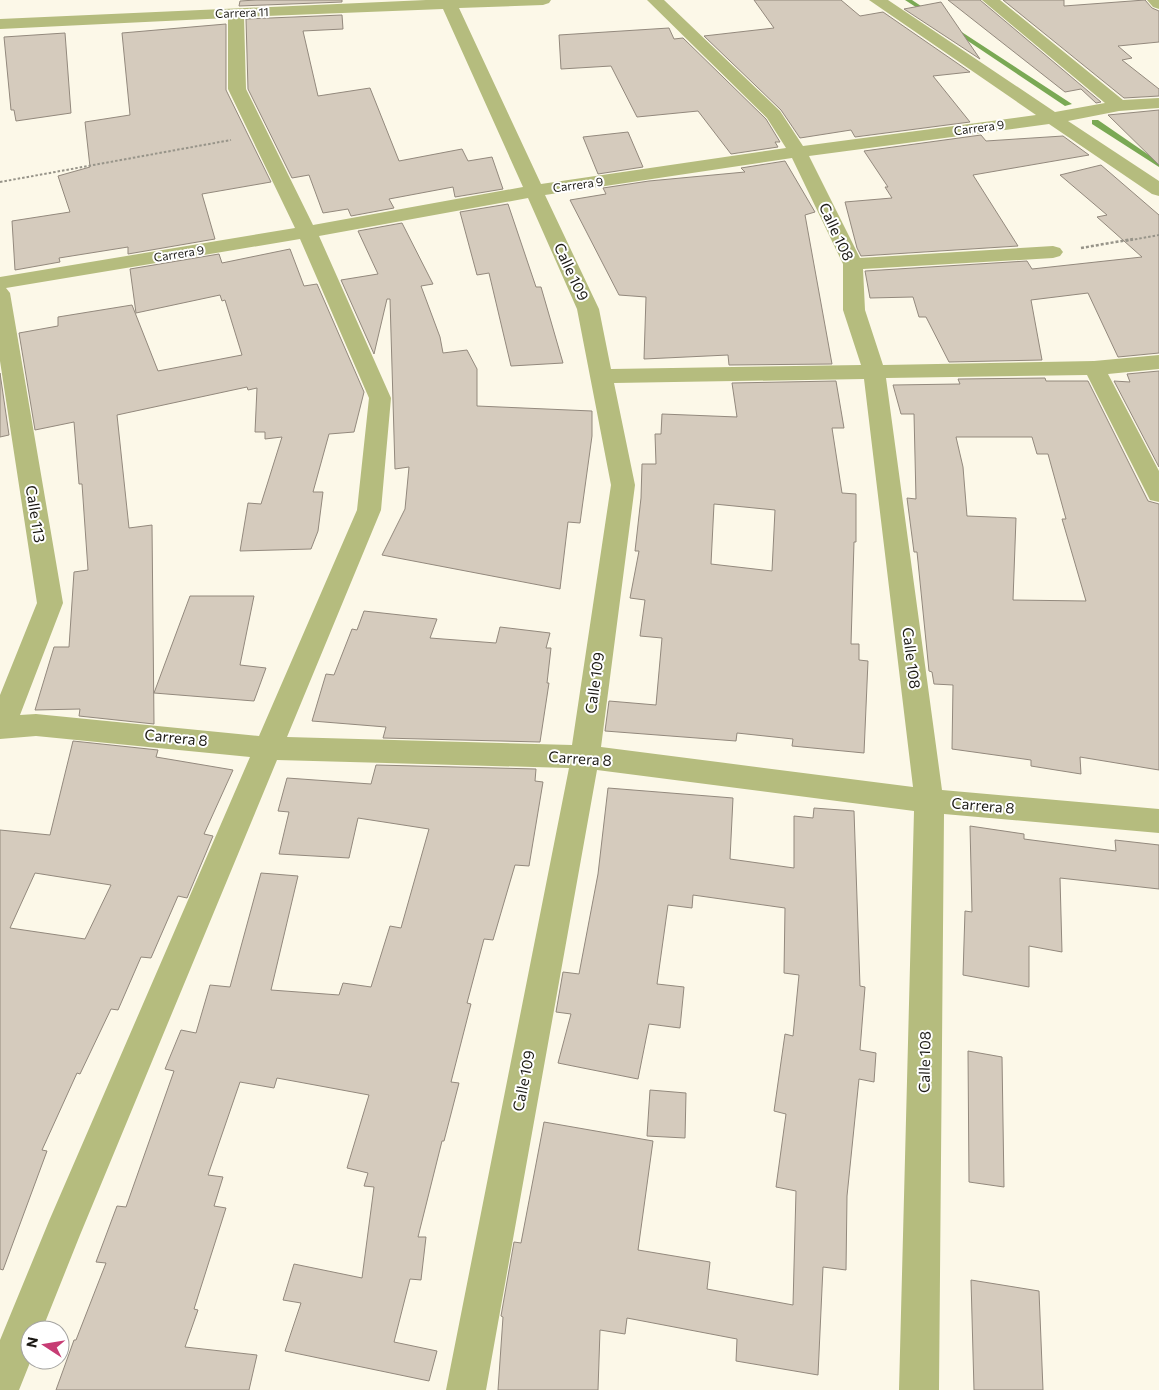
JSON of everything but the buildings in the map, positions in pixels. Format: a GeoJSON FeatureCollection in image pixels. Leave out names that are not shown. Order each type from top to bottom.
{"type":"FeatureCollection","features":[{"type":"Feature","properties":{"kind":"street","name":"Carrera 11"},"geometry":{"type":"LineString","coordinates":[[0,24],[236,13],[300,5],[543,0]]}},
{"type":"Feature","properties":{"kind":"street","name":"Calle 108"},"geometry":{"type":"LineString","coordinates":[[655,0],[774,115],[798,152],[852,264],[854,310],[874,371],[930,801],[919,1390]]}},
{"type":"Feature","properties":{"kind":"street"},"geometry":{"type":"LineString","coordinates":[[877,0],[1159,190]]}},
{"type":"Feature","properties":{"kind":"street"},"geometry":{"type":"LineString","coordinates":[[990,0],[1119,106]]}},
{"type":"Feature","properties":{"kind":"street"},"geometry":{"type":"LineString","coordinates":[[1155,0],[1159,4]]}},
{"type":"Feature","properties":{"kind":"street","name":"Calle 109"},"geometry":{"type":"LineString","coordinates":[[447,2],[588,309],[623,484],[585,757],[466,1390]]}},
{"type":"Feature","properties":{"kind":"street"},"geometry":{"type":"LineString","coordinates":[[0,1388],[62,1234],[369,510],[380,398],[261,135],[236,89],[236,13]]}},
{"type":"Feature","properties":{"kind":"street","name":"Carrera 9"},"geometry":{"type":"LineString","coordinates":[[0,283],[306,232],[533,191],[798,152],[1053,118],[1119,106],[1159,103]]}},
{"type":"Feature","properties":{"kind":"street"},"geometry":{"type":"LineString","coordinates":[[852,264],[1053,252]]}},
{"type":"Feature","properties":{"kind":"street","name":"Calle 113"},"geometry":{"type":"LineString","coordinates":[[0,293],[50,603],[0,728]]}},
{"type":"Feature","properties":{"kind":"street"},"geometry":{"type":"LineString","coordinates":[[601,376],[1094,368],[1159,362]]}},
{"type":"Feature","properties":{"kind":"street"},"geometry":{"type":"LineString","coordinates":[[1094,368],[1159,494]]}},
{"type":"Feature","properties":{"kind":"street","name":"Carrera 8"},"geometry":{"type":"LineString","coordinates":[[0,728],[36,724],[269,748],[585,757],[930,801],[1159,821]]}},
{"type":"Feature","properties":{"kind":"path"},"geometry":{"type":"LineString","coordinates":[[0,182],[261,135]]}},
{"type":"Feature","properties":{"kind":"path"},"geometry":{"type":"LineString","coordinates":[[1053,252],[1159,235]]}},
{"type":"Feature","properties":{"kind":"waterway"},"geometry":{"type":"LineString","coordinates":[[908,0],[930,14]]}},
{"type":"Feature","properties":{"kind":"waterway"},"geometry":{"type":"LineString","coordinates":[[952,28],[1068,104]]}},
{"type":"Feature","properties":{"kind":"waterway"},"geometry":{"type":"LineString","coordinates":[[1095,122],[1159,165]]}}]}
